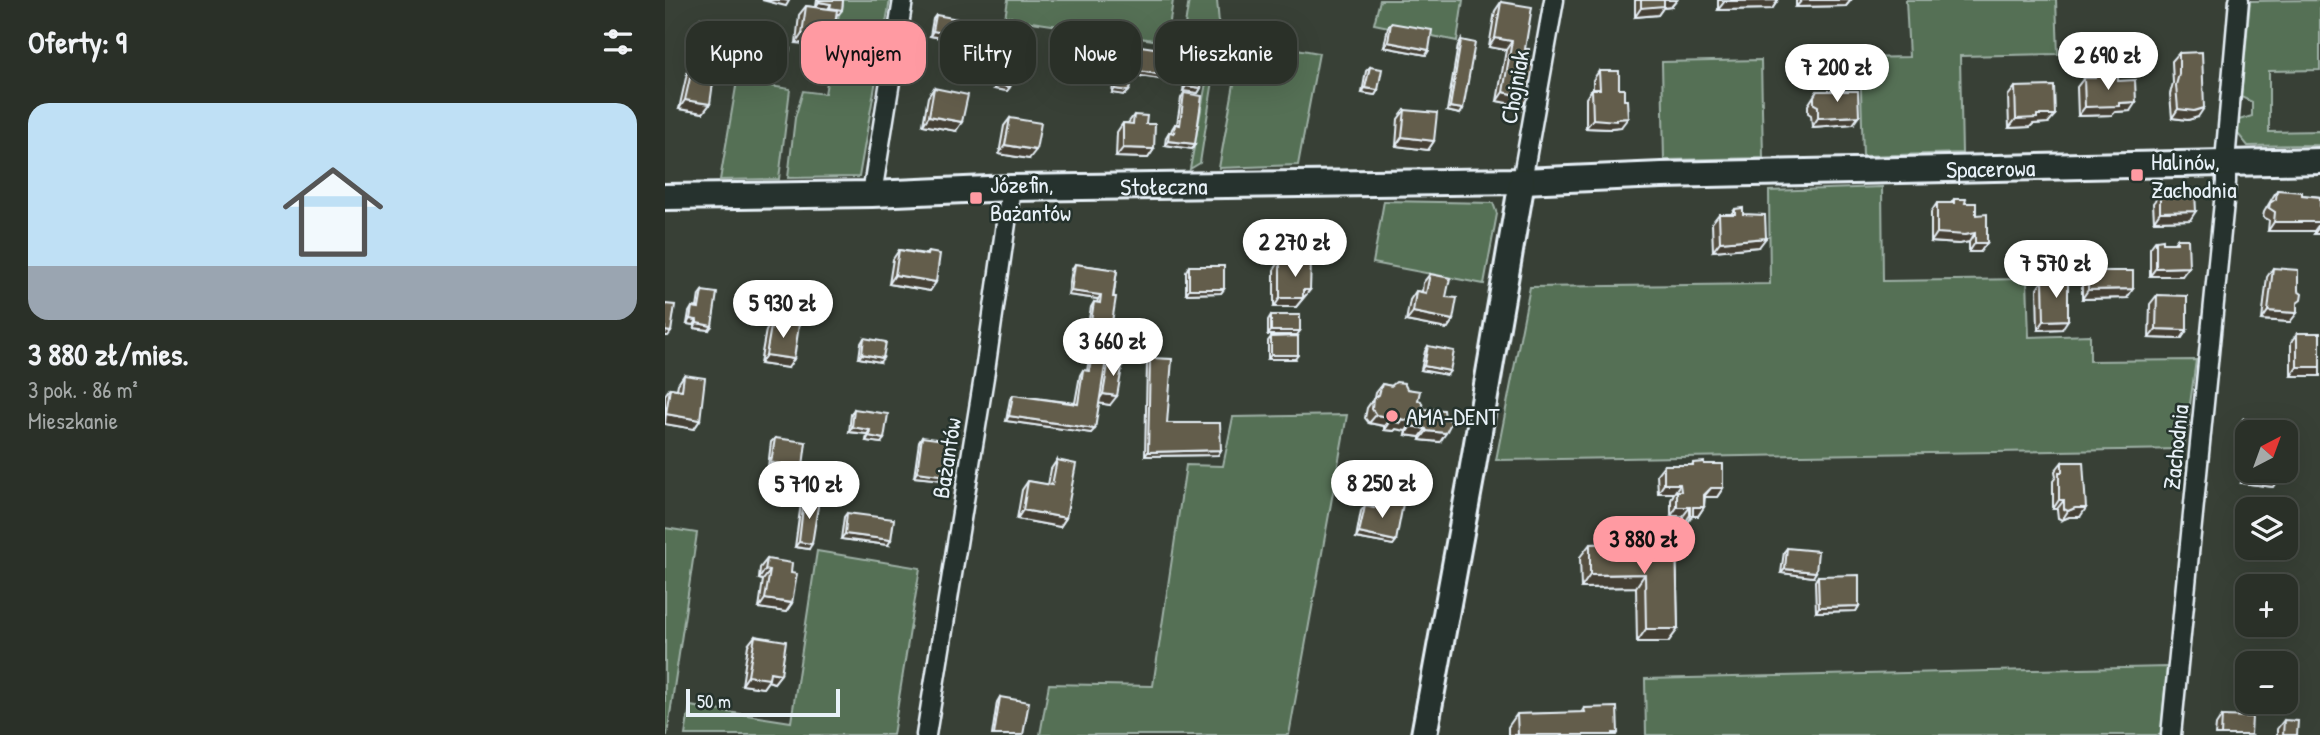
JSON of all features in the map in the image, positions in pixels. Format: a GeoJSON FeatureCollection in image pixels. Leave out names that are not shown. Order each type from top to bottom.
{"type":"FeatureCollection","features":[{"type":"Feature","properties":{"kind":"street"},"geometry":{"type":"LineString","coordinates":[[873,194],[903,0]]}},
{"type":"Feature","properties":{"kind":"street","name":"Chojniak"},"geometry":{"type":"LineString","coordinates":[[1522,181],[1554,0]]}},
{"type":"Feature","properties":{"kind":"street","name":"Zachodnia"},"geometry":{"type":"LineString","coordinates":[[2171,735],[2225,195],[2225,163],[2239,0]]}},
{"type":"Feature","properties":{"kind":"street","name":"Spacerowa"},"geometry":{"type":"LineString","coordinates":[[1662,174],[2320,161]]}},
{"type":"Feature","properties":{"kind":"street","name":"Stołeczna"},"geometry":{"type":"LineString","coordinates":[[665,197],[873,194],[1011,188],[1522,181],[1662,174]]}},
{"type":"Feature","properties":{"kind":"street"},"geometry":{"type":"LineString","coordinates":[[1424,735],[1472,478],[1522,181]]}},
{"type":"Feature","properties":{"kind":"street","name":"Bażantów"},"geometry":{"type":"LineString","coordinates":[[926,735],[983,384],[1011,188]]}},
{"type":"Feature","properties":{"kind":"green space"},"geometry":{"type":"Polygon","coordinates":[[[835,0],[890,0],[886,21],[838,21],[841,2],[835,0]]]}},
{"type":"Feature","properties":{"kind":"green space"},"geometry":{"type":"Polygon","coordinates":[[[1008,0],[1173,0],[1170,21],[1155,21],[1155,40],[1141,38],[1141,21],[1050,21],[1050,25],[1005,18],[1008,0]]]}},
{"type":"Feature","properties":{"kind":"green space"},"geometry":{"type":"Polygon","coordinates":[[[1189,0],[1217,0],[1219,21],[1186,21],[1189,0]]]}},
{"type":"Feature","properties":{"kind":"green space"},"geometry":{"type":"Polygon","coordinates":[[[1380,0],[1463,0],[1457,41],[1374,24],[1380,0]]]}},
{"type":"Feature","properties":{"kind":"green space"},"geometry":{"type":"Polygon","coordinates":[[[1906,0],[2056,0],[2058,54],[1960,56],[1962,153],[1863,156],[1860,58],[1909,57],[1906,0]]]}},
{"type":"Feature","properties":{"kind":"green space"},"geometry":{"type":"Polygon","coordinates":[[[2320,0],[2320,70],[2269,71],[2269,132],[2320,131],[2320,145],[2248,146],[2238,134],[2239,120],[2252,116],[2252,102],[2241,97],[2250,1],[2320,0]]]}},
{"type":"Feature","properties":{"kind":"green space"},"geometry":{"type":"Polygon","coordinates":[[[1297,49],[1319,53],[1298,165],[1219,168],[1234,84],[1297,84],[1297,49]]]}},
{"type":"Feature","properties":{"kind":"green space"},"geometry":{"type":"Polygon","coordinates":[[[1761,60],[1763,158],[1664,160],[1662,62],[1761,60]]]}},
{"type":"Feature","properties":{"kind":"green space"},"geometry":{"type":"Polygon","coordinates":[[[736,84],[790,89],[779,179],[720,180],[736,84]]]}},
{"type":"Feature","properties":{"kind":"green space"},"geometry":{"type":"Polygon","coordinates":[[[827,84],[875,84],[859,177],[788,178],[795,118],[803,91],[825,94],[827,84]]]}},
{"type":"Feature","properties":{"kind":"green space"},"geometry":{"type":"Polygon","coordinates":[[[1206,84],[1212,84],[1200,163],[1190,169],[1206,84]]]}},
{"type":"Feature","properties":{"kind":"green space"},"geometry":{"type":"Polygon","coordinates":[[[1882,187],[1883,281],[2027,279],[2029,337],[2090,335],[2090,361],[2196,360],[2184,449],[1496,460],[1530,287],[1770,284],[1769,191],[1882,187]]]}},
{"type":"Feature","properties":{"kind":"green space"},"geometry":{"type":"Polygon","coordinates":[[[1384,201],[1493,203],[1497,214],[1484,284],[1373,263],[1384,201]]]}},
{"type":"Feature","properties":{"kind":"green space"},"geometry":{"type":"Polygon","coordinates":[[[1347,415],[1289,735],[1040,735],[1049,684],[1153,686],[1186,465],[1223,466],[1233,417],[1347,415]]]}},
{"type":"Feature","properties":{"kind":"green space"},"geometry":{"type":"Polygon","coordinates":[[[665,528],[697,533],[667,735],[665,735],[665,528]]]}},
{"type":"Feature","properties":{"kind":"green space"},"geometry":{"type":"Polygon","coordinates":[[[817,551],[920,568],[893,735],[685,735],[690,706],[791,722],[817,551]]]}},
{"type":"Feature","properties":{"kind":"green space"},"geometry":{"type":"Polygon","coordinates":[[[2167,667],[2161,735],[1646,735],[1645,679],[2167,667]]]}},
{"type":"Feature","properties":{"kind":"building"},"geometry":{"type":"Polygon","coordinates":[[[843,0],[842,10],[830,8],[831,4],[819,2],[843,0]]]}},
{"type":"Feature","properties":{"kind":"building"},"geometry":{"type":"Polygon","coordinates":[[[1641,0],[1664,0],[1664,6],[1641,8],[1641,0]]]}},
{"type":"Feature","properties":{"kind":"building"},"geometry":{"type":"Polygon","coordinates":[[[1501,2],[1532,7],[1525,49],[1529,49],[1527,64],[1533,66],[1528,97],[1503,92],[1512,41],[1495,38],[1501,2]]]}},
{"type":"Feature","properties":{"kind":"building"},"geometry":{"type":"Polygon","coordinates":[[[806,6],[837,10],[835,21],[804,21],[806,6]]]}},
{"type":"Feature","properties":{"kind":"building"},"geometry":{"type":"Polygon","coordinates":[[[936,15],[964,20],[940,21],[940,32],[933,31],[936,15]]]}},
{"type":"Feature","properties":{"kind":"building"},"geometry":{"type":"Polygon","coordinates":[[[1008,17],[1024,20],[1024,21],[1007,21],[1008,17]]]}},
{"type":"Feature","properties":{"kind":"building"},"geometry":{"type":"Polygon","coordinates":[[[1391,23],[1432,30],[1429,50],[1388,42],[1391,23]]]}},
{"type":"Feature","properties":{"kind":"building"},"geometry":{"type":"Polygon","coordinates":[[[1461,40],[1475,43],[1463,109],[1450,107],[1461,40]]]}},
{"type":"Feature","properties":{"kind":"building"},"geometry":{"type":"Polygon","coordinates":[[[1141,46],[1155,48],[1155,74],[1141,71],[1141,46]]]}},
{"type":"Feature","properties":{"kind":"building"},"geometry":{"type":"Polygon","coordinates":[[[2202,52],[2204,108],[2194,111],[2178,109],[2176,85],[2179,53],[2202,52]]]}},
{"type":"Feature","properties":{"kind":"building"},"geometry":{"type":"Polygon","coordinates":[[[1370,67],[1382,69],[1378,90],[1365,88],[1370,67]]]}},
{"type":"Feature","properties":{"kind":"building"},"geometry":{"type":"Polygon","coordinates":[[[1599,71],[1619,71],[1619,89],[1624,89],[1628,118],[1616,121],[1593,119],[1592,89],[1600,89],[1599,71]]]}},
{"type":"Feature","properties":{"kind":"building"},"geometry":{"type":"Polygon","coordinates":[[[2118,77],[2118,81],[2135,80],[2136,102],[2119,103],[2119,106],[2085,107],[2084,78],[2118,77]]]}},
{"type":"Feature","properties":{"kind":"building"},"geometry":{"type":"Polygon","coordinates":[[[689,84],[713,84],[710,104],[685,100],[689,84]]]}},
{"type":"Feature","properties":{"kind":"building"},"geometry":{"type":"Polygon","coordinates":[[[1116,84],[1130,84],[1129,91],[1115,89],[1116,84]]]}},
{"type":"Feature","properties":{"kind":"building"},"geometry":{"type":"Polygon","coordinates":[[[1186,84],[1202,84],[1201,88],[1186,84]]]}},
{"type":"Feature","properties":{"kind":"building"},"geometry":{"type":"Polygon","coordinates":[[[2054,86],[2055,115],[2016,119],[2015,87],[2054,86]]]}},
{"type":"Feature","properties":{"kind":"building"},"geometry":{"type":"Polygon","coordinates":[[[934,88],[968,95],[962,122],[929,116],[934,88]]]}},
{"type":"Feature","properties":{"kind":"building"},"geometry":{"type":"Polygon","coordinates":[[[1817,91],[1858,91],[1859,116],[1818,118],[1818,106],[1814,104],[1817,91]]]}},
{"type":"Feature","properties":{"kind":"building"},"geometry":{"type":"Polygon","coordinates":[[[1184,93],[1202,96],[1195,144],[1168,141],[1169,132],[1174,133],[1175,124],[1180,125],[1184,93]]]}},
{"type":"Feature","properties":{"kind":"building"},"geometry":{"type":"Polygon","coordinates":[[[1405,110],[1437,113],[1434,141],[1402,137],[1405,110]]]}},
{"type":"Feature","properties":{"kind":"building"},"geometry":{"type":"Polygon","coordinates":[[[1134,115],[1147,116],[1146,124],[1155,124],[1154,149],[1123,148],[1123,123],[1133,124],[1134,115]]]}},
{"type":"Feature","properties":{"kind":"building"},"geometry":{"type":"Polygon","coordinates":[[[1010,118],[1041,123],[1036,150],[1005,145],[1010,118]]]}},
{"type":"Feature","properties":{"kind":"building"},"geometry":{"type":"Polygon","coordinates":[[[2277,190],[2320,197],[2320,222],[2274,222],[2275,212],[2269,208],[2270,203],[2276,199],[2277,190]]]}},
{"type":"Feature","properties":{"kind":"building"},"geometry":{"type":"Polygon","coordinates":[[[2195,192],[2196,211],[2160,212],[2160,194],[2195,192]]]}},
{"type":"Feature","properties":{"kind":"building"},"geometry":{"type":"Polygon","coordinates":[[[1954,199],[1966,199],[1965,203],[1976,203],[1976,215],[1987,214],[1987,243],[1975,243],[1975,233],[1937,233],[1937,203],[1954,203],[1954,199]]]}},
{"type":"Feature","properties":{"kind":"building"},"geometry":{"type":"Polygon","coordinates":[[[1743,208],[1743,214],[1765,215],[1766,238],[1720,242],[1719,214],[1735,214],[1735,209],[1743,208]]]}},
{"type":"Feature","properties":{"kind":"building"},"geometry":{"type":"Polygon","coordinates":[[[2163,239],[2163,243],[2177,243],[2177,239],[2188,239],[2189,267],[2156,268],[2156,240],[2163,239]]]}},
{"type":"Feature","properties":{"kind":"building"},"geometry":{"type":"Polygon","coordinates":[[[899,250],[927,255],[928,252],[940,254],[936,282],[895,275],[899,250]]]}},
{"type":"Feature","properties":{"kind":"building"},"geometry":{"type":"Polygon","coordinates":[[[1280,261],[1311,261],[1310,290],[1303,290],[1303,298],[1280,298],[1280,261]]]}},
{"type":"Feature","properties":{"kind":"building"},"geometry":{"type":"Polygon","coordinates":[[[1075,264],[1117,270],[1113,297],[1116,297],[1095,429],[1009,416],[1013,395],[1078,404],[1083,370],[1089,371],[1091,361],[1096,327],[1090,327],[1094,302],[1100,303],[1101,295],[1071,291],[1075,264]]]}},
{"type":"Feature","properties":{"kind":"building"},"geometry":{"type":"Polygon","coordinates":[[[1189,266],[1224,266],[1224,289],[1189,289],[1189,266]]]}},
{"type":"Feature","properties":{"kind":"building"},"geometry":{"type":"Polygon","coordinates":[[[2273,268],[2298,270],[2298,291],[2302,294],[2297,303],[2297,313],[2268,311],[2273,268]]]}},
{"type":"Feature","properties":{"kind":"building"},"geometry":{"type":"Polygon","coordinates":[[[2088,271],[2133,271],[2133,289],[2088,290],[2088,271]]]}},
{"type":"Feature","properties":{"kind":"building"},"geometry":{"type":"Polygon","coordinates":[[[1430,274],[1450,278],[1446,297],[1457,298],[1453,320],[1413,312],[1416,291],[1426,293],[1430,274]]]}},
{"type":"Feature","properties":{"kind":"building"},"geometry":{"type":"Polygon","coordinates":[[[2043,280],[2068,280],[2068,320],[2044,321],[2043,280]]]}},
{"type":"Feature","properties":{"kind":"building"},"geometry":{"type":"Polygon","coordinates":[[[702,291],[717,293],[712,326],[690,319],[692,307],[699,308],[702,291]]]}},
{"type":"Feature","properties":{"kind":"building"},"geometry":{"type":"Polygon","coordinates":[[[2157,295],[2187,296],[2187,330],[2156,329],[2157,295]]]}},
{"type":"Feature","properties":{"kind":"building"},"geometry":{"type":"Polygon","coordinates":[[[665,304],[675,305],[671,332],[665,331],[665,304]]]}},
{"type":"Feature","properties":{"kind":"building"},"geometry":{"type":"Polygon","coordinates":[[[1271,315],[1300,315],[1300,331],[1271,331],[1271,315]]]}},
{"type":"Feature","properties":{"kind":"building"},"geometry":{"type":"Polygon","coordinates":[[[772,321],[799,325],[794,359],[766,355],[772,321]]]}},
{"type":"Feature","properties":{"kind":"building"},"geometry":{"type":"Polygon","coordinates":[[[2297,333],[2320,333],[2320,367],[2297,367],[2297,333]]]}},
{"type":"Feature","properties":{"kind":"building"},"geometry":{"type":"Polygon","coordinates":[[[1298,336],[1298,355],[1271,355],[1271,337],[1298,336]]]}},
{"type":"Feature","properties":{"kind":"building"},"geometry":{"type":"Polygon","coordinates":[[[864,338],[886,342],[883,358],[862,354],[864,338]]]}},
{"type":"Feature","properties":{"kind":"building"},"geometry":{"type":"Polygon","coordinates":[[[1428,346],[1454,351],[1450,371],[1424,366],[1428,346]]]}},
{"type":"Feature","properties":{"kind":"building"},"geometry":{"type":"Polygon","coordinates":[[[1150,358],[1172,359],[1167,423],[1220,423],[1221,450],[1148,452],[1150,358]]]}},
{"type":"Feature","properties":{"kind":"building"},"geometry":{"type":"Polygon","coordinates":[[[1109,359],[1123,362],[1117,396],[1103,394],[1109,359]]]}},
{"type":"Feature","properties":{"kind":"building"},"geometry":{"type":"Polygon","coordinates":[[[684,375],[705,378],[700,420],[666,414],[670,388],[682,390],[684,375]]]}},
{"type":"Feature","properties":{"kind":"building"},"geometry":{"type":"Polygon","coordinates":[[[1396,382],[1404,383],[1407,389],[1420,391],[1418,400],[1424,409],[1444,410],[1445,418],[1452,421],[1446,433],[1427,431],[1411,426],[1412,422],[1401,419],[1400,423],[1390,421],[1391,417],[1376,415],[1372,409],[1373,399],[1379,395],[1382,384],[1391,386],[1396,382]]]}},
{"type":"Feature","properties":{"kind":"building"},"geometry":{"type":"Polygon","coordinates":[[[854,409],[888,414],[884,439],[869,436],[870,430],[852,427],[854,409]]]}},
{"type":"Feature","properties":{"kind":"building"},"geometry":{"type":"Polygon","coordinates":[[[922,437],[952,441],[948,476],[917,472],[922,437]]]}},
{"type":"Feature","properties":{"kind":"building"},"geometry":{"type":"Polygon","coordinates":[[[775,438],[806,442],[802,474],[789,472],[790,465],[771,463],[775,438]]]}},
{"type":"Feature","properties":{"kind":"building"},"geometry":{"type":"Polygon","coordinates":[[[1057,460],[1076,464],[1066,518],[1023,510],[1028,481],[1052,485],[1057,460]]]}},
{"type":"Feature","properties":{"kind":"building"},"geometry":{"type":"Polygon","coordinates":[[[1704,462],[1723,464],[1723,488],[1711,488],[1704,495],[1704,507],[1693,507],[1693,515],[1690,515],[1690,507],[1677,507],[1680,484],[1664,484],[1664,465],[1693,465],[1704,462]]]}},
{"type":"Feature","properties":{"kind":"building"},"geometry":{"type":"Polygon","coordinates":[[[2062,462],[2083,462],[2086,508],[2068,511],[2064,509],[2064,500],[2059,500],[2059,472],[2062,472],[2062,462]]]}},
{"type":"Feature","properties":{"kind":"building"},"geometry":{"type":"Polygon","coordinates":[[[804,499],[819,500],[812,544],[799,542],[804,499]]]}},
{"type":"Feature","properties":{"kind":"building"},"geometry":{"type":"Polygon","coordinates":[[[1376,499],[1403,504],[1396,541],[1359,533],[1365,506],[1374,508],[1376,499]]]}},
{"type":"Feature","properties":{"kind":"building"},"geometry":{"type":"Polygon","coordinates":[[[847,513],[894,519],[891,540],[845,534],[847,513]]]}},
{"type":"Feature","properties":{"kind":"building"},"geometry":{"type":"Polygon","coordinates":[[[1676,542],[1678,629],[1646,629],[1645,574],[1590,575],[1590,544],[1676,542]]]}},
{"type":"Feature","properties":{"kind":"building"},"geometry":{"type":"Polygon","coordinates":[[[1787,548],[1818,551],[1816,572],[1785,569],[1787,548]]]}},
{"type":"Feature","properties":{"kind":"building"},"geometry":{"type":"Polygon","coordinates":[[[767,559],[792,563],[791,573],[797,574],[792,603],[765,599],[770,571],[765,570],[767,559]]]}},
{"type":"Feature","properties":{"kind":"building"},"geometry":{"type":"Polygon","coordinates":[[[1859,575],[1859,606],[1819,607],[1818,576],[1859,575]]]}},
{"type":"Feature","properties":{"kind":"building"},"geometry":{"type":"Polygon","coordinates":[[[755,636],[786,641],[781,674],[770,672],[769,679],[748,676],[755,636]]]}},
{"type":"Feature","properties":{"kind":"building"},"geometry":{"type":"Polygon","coordinates":[[[1000,697],[1029,702],[1023,735],[994,735],[1000,697]]]}},
{"type":"Feature","properties":{"kind":"building"},"geometry":{"type":"Polygon","coordinates":[[[1617,707],[1618,733],[1613,735],[1518,735],[1517,714],[1585,712],[1584,708],[1617,707]]]}},
{"type":"Feature","properties":{"kind":"building"},"geometry":{"type":"Polygon","coordinates":[[[2222,716],[2252,717],[2251,735],[2221,735],[2222,716]]]}},
{"type":"Feature","properties":{"kind":"building"},"geometry":{"type":"Polygon","coordinates":[[[2284,720],[2298,721],[2297,735],[2283,735],[2284,720]]]}},
{"type":"Feature","properties":{"kind":"place","name":"Halinów, Zachodnia"},"geometry":{"type":"Point","coordinates":[2137,175]}},
{"type":"Feature","properties":{"kind":"place","name":"Józefin, Bażantów"},"geometry":{"type":"Point","coordinates":[976,198]}},
{"type":"Feature","properties":{"kind":"place","name":"AMA-DENT"},"geometry":{"type":"Point","coordinates":[1392,416]}}]}
